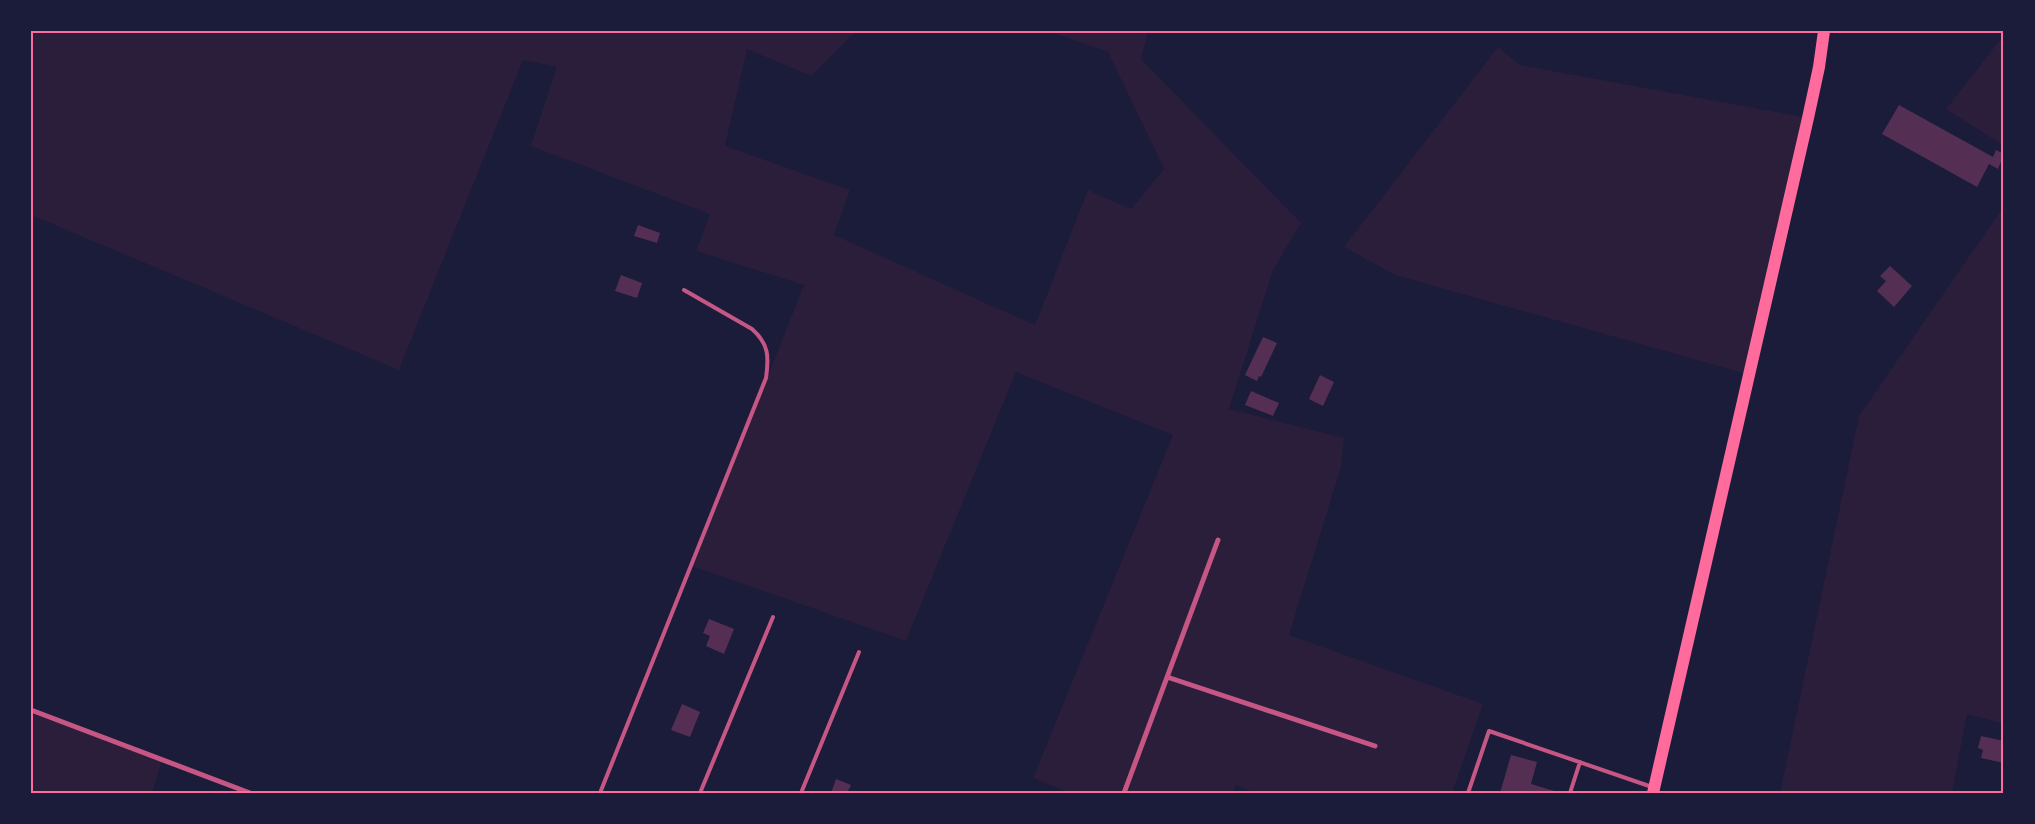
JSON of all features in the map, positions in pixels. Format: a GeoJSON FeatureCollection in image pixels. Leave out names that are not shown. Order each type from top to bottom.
{"type":"FeatureCollection","features":[{"type":"Feature","properties":{"kind":"main road"},"geometry":{"type":"LineString","coordinates":[[1653,790],[1820,67],[1824,31]]}},
{"type":"Feature","properties":{"kind":"street"},"geometry":{"type":"LineString","coordinates":[[1124,793],[1218,540]]}},
{"type":"Feature","properties":{"kind":"street"},"geometry":{"type":"LineString","coordinates":[[1167,677],[1375,746]]}},
{"type":"Feature","properties":{"kind":"street"},"geometry":{"type":"LineString","coordinates":[[31,710],[250,793]]}},
{"type":"Feature","properties":{"kind":"lane"},"geometry":{"type":"LineString","coordinates":[[600,793],[766,378],[768,362],[766,349],[761,337],[752,329],[684,290]]}},
{"type":"Feature","properties":{"kind":"lane"},"geometry":{"type":"LineString","coordinates":[[700,793],[773,617]]}},
{"type":"Feature","properties":{"kind":"lane"},"geometry":{"type":"LineString","coordinates":[[801,793],[859,652]]}},
{"type":"Feature","properties":{"kind":"lane"},"geometry":{"type":"LineString","coordinates":[[1468,793],[1489,731],[1580,762],[1653,790]]}},
{"type":"Feature","properties":{"kind":"lane"},"geometry":{"type":"LineString","coordinates":[[1570,793],[1580,762]]}},
{"type":"Feature","properties":{"kind":"shaded area"},"geometry":{"type":"Polygon","coordinates":[[[31,31],[856,31],[811,76],[747,49],[725,146],[850,190],[834,235],[1035,325],[1088,190],[1131,209],[1164,169],[1108,52],[1049,31],[1148,31],[1141,59],[1301,223],[1273,270],[1229,409],[1344,438],[1341,467],[1289,635],[1483,704],[1452,793],[1256,793],[1236,785],[1232,793],[1070,793],[1033,778],[1173,435],[1016,372],[906,641],[692,566],[804,285],[696,251],[710,214],[531,146],[557,67],[523,60],[399,370],[31,215],[31,31]]]}},
{"type":"Feature","properties":{"kind":"shaded area"},"geometry":{"type":"Polygon","coordinates":[[[2004,35],[2004,146],[1946,109],[2004,35]]]}},
{"type":"Feature","properties":{"kind":"shaded area"},"geometry":{"type":"Polygon","coordinates":[[[1498,47],[1520,65],[1808,118],[1750,375],[1395,275],[1344,247],[1498,47]]]}},
{"type":"Feature","properties":{"kind":"shaded area"},"geometry":{"type":"Polygon","coordinates":[[[2004,206],[2004,724],[1967,714],[1952,793],[1780,793],[1859,416],[2004,206]]]}},
{"type":"Feature","properties":{"kind":"shaded area"},"geometry":{"type":"Polygon","coordinates":[[[31,710],[162,760],[152,793],[31,793],[31,710]]]}},
{"type":"Feature","properties":{"kind":"building"},"geometry":{"type":"Polygon","coordinates":[[[1899,105],[1993,157],[1996,150],[2004,154],[1998,169],[1989,164],[1977,187],[1882,134],[1899,105]]]}},
{"type":"Feature","properties":{"kind":"building"},"geometry":{"type":"Polygon","coordinates":[[[638,225],[660,233],[657,243],[634,236],[638,225]]]}},
{"type":"Feature","properties":{"kind":"building"},"geometry":{"type":"Polygon","coordinates":[[[1890,266],[1912,286],[1894,307],[1877,291],[1886,281],[1880,276],[1890,266]]]}},
{"type":"Feature","properties":{"kind":"building"},"geometry":{"type":"Polygon","coordinates":[[[621,275],[642,283],[637,298],[615,291],[621,275]]]}},
{"type":"Feature","properties":{"kind":"building"},"geometry":{"type":"Polygon","coordinates":[[[1263,337],[1277,343],[1261,377],[1259,376],[1257,381],[1245,375],[1263,337]]]}},
{"type":"Feature","properties":{"kind":"building"},"geometry":{"type":"Polygon","coordinates":[[[1320,375],[1334,382],[1323,406],[1309,399],[1320,375]]]}},
{"type":"Feature","properties":{"kind":"building"},"geometry":{"type":"Polygon","coordinates":[[[1251,391],[1279,403],[1273,416],[1245,405],[1251,391]]]}},
{"type":"Feature","properties":{"kind":"building"},"geometry":{"type":"Polygon","coordinates":[[[709,619],[734,629],[724,654],[706,646],[710,636],[703,633],[709,619]]]}},
{"type":"Feature","properties":{"kind":"building"},"geometry":{"type":"Polygon","coordinates":[[[682,704],[700,712],[690,737],[671,730],[682,704]]]}},
{"type":"Feature","properties":{"kind":"building"},"geometry":{"type":"Polygon","coordinates":[[[1981,736],[2004,741],[2004,763],[1981,758],[1983,750],[1978,748],[1981,736]]]}},
{"type":"Feature","properties":{"kind":"building"},"geometry":{"type":"Polygon","coordinates":[[[1511,755],[1537,762],[1531,784],[1561,793],[1500,793],[1511,755]]]}},
{"type":"Feature","properties":{"kind":"building"},"geometry":{"type":"Polygon","coordinates":[[[836,779],[851,785],[847,793],[831,793],[836,779]]]}}]}
